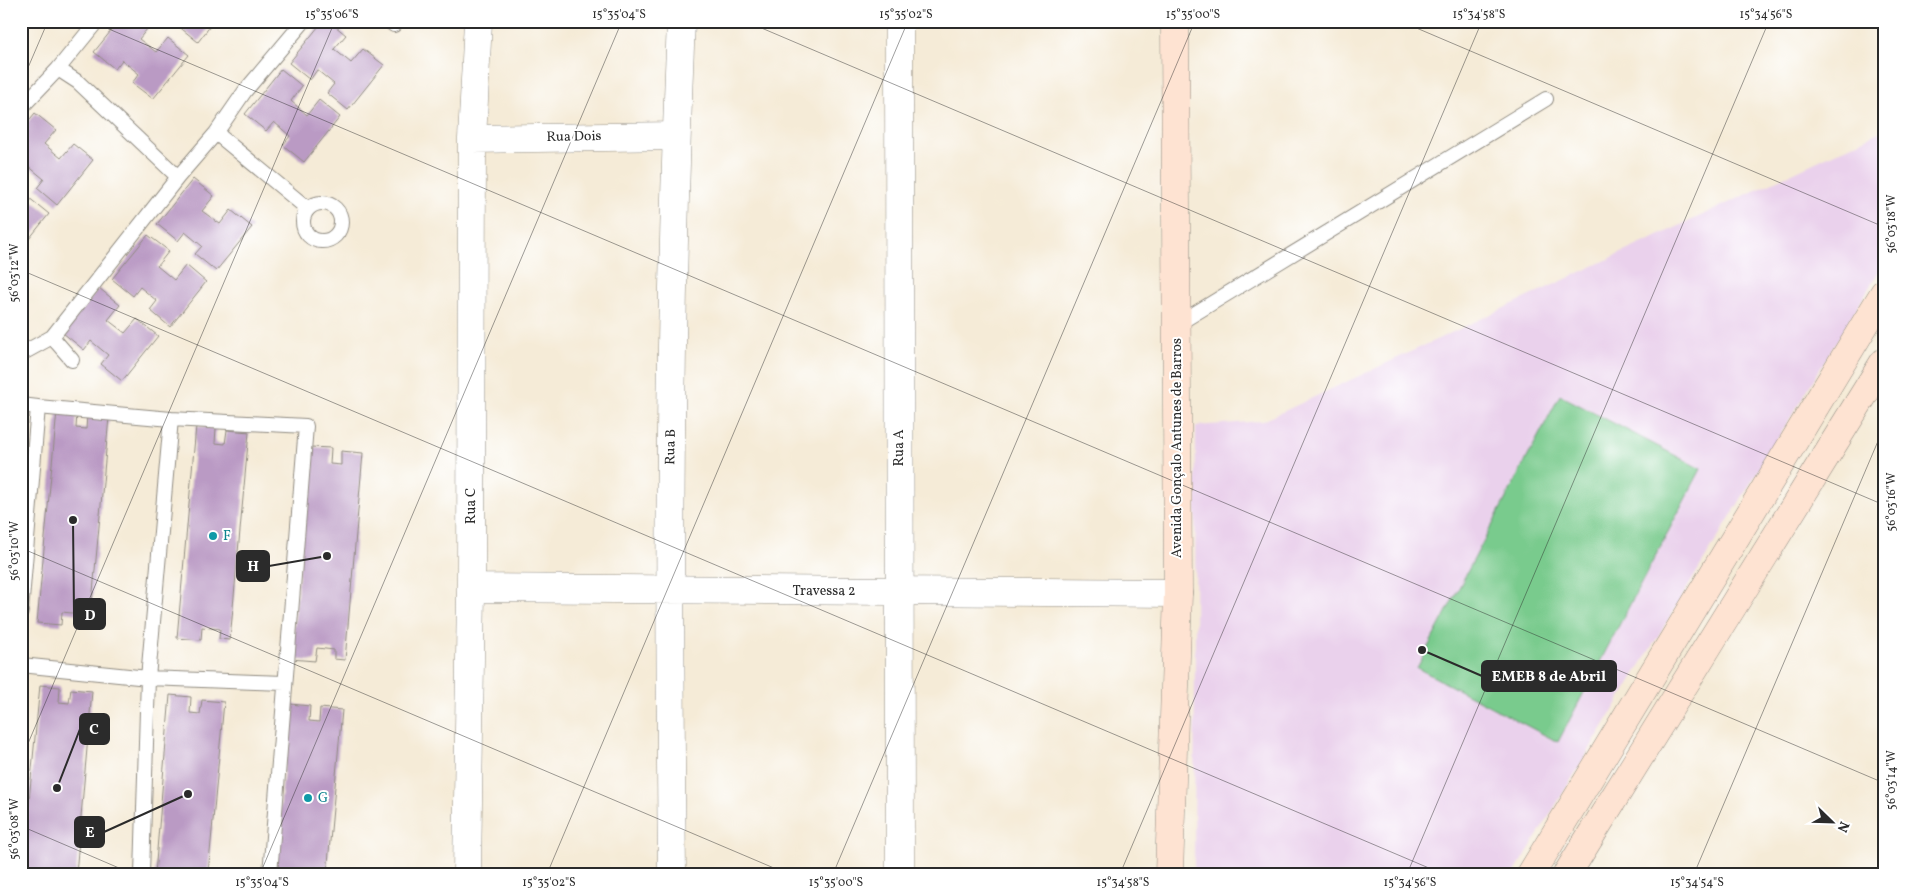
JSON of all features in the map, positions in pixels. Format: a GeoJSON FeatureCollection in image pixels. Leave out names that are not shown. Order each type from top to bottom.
{"type":"FeatureCollection","features":[{"type":"Feature","properties":{"kind":"main road","name":"Avenida Gonçalo Antunes de Barros"},"geometry":{"type":"LineString","coordinates":[[1169,874],[1178,593],[1176,21]]}},
{"type":"Feature","properties":{"kind":"main road"},"geometry":{"type":"LineString","coordinates":[[1530,874],[1884,293]]}},
{"type":"Feature","properties":{"kind":"main road"},"geometry":{"type":"LineString","coordinates":[[1567,874],[1884,362]]}},
{"type":"Feature","properties":{"kind":"street","name":"Rua C"},"geometry":{"type":"LineString","coordinates":[[467,874],[471,588],[472,139],[478,21]]}},
{"type":"Feature","properties":{"kind":"street","name":"Rua B"},"geometry":{"type":"LineString","coordinates":[[672,874],[669,590],[676,136],[681,21]]}},
{"type":"Feature","properties":{"kind":"street","name":"Rua A"},"geometry":{"type":"LineString","coordinates":[[899,21],[900,874]]}},
{"type":"Feature","properties":{"kind":"street","name":"Rua Dois"},"geometry":{"type":"LineString","coordinates":[[472,139],[676,136]]}},
{"type":"Feature","properties":{"kind":"street","name":"Travessa 2"},"geometry":{"type":"LineString","coordinates":[[471,588],[1178,593]]}},
{"type":"Feature","properties":{"kind":"lane"},"geometry":{"type":"LineString","coordinates":[[21,108],[58,69],[97,21]]}},
{"type":"Feature","properties":{"kind":"lane"},"geometry":{"type":"LineString","coordinates":[[21,354],[52,337],[178,177],[216,134],[245,91],[304,21]]}},
{"type":"Feature","properties":{"kind":"lane"},"geometry":{"type":"LineString","coordinates":[[58,69],[78,82],[178,177]]}},
{"type":"Feature","properties":{"kind":"lane"},"geometry":{"type":"LineString","coordinates":[[1176,325],[1546,100]]}},
{"type":"Feature","properties":{"kind":"lane"},"geometry":{"type":"LineString","coordinates":[[216,134],[308,209]]}},
{"type":"Feature","properties":{"kind":"lane"},"geometry":{"type":"LineString","coordinates":[[52,337],[72,360]]}},
{"type":"Feature","properties":{"kind":"lane"},"geometry":{"type":"LineString","coordinates":[[21,406],[171,419],[306,426],[270,874]]}},
{"type":"Feature","properties":{"kind":"lane"},"geometry":{"type":"LineString","coordinates":[[21,612],[38,407]]}},
{"type":"Feature","properties":{"kind":"lane"},"geometry":{"type":"LineString","coordinates":[[142,874],[148,678],[171,419]]}},
{"type":"Feature","properties":{"kind":"lane"},"geometry":{"type":"LineString","coordinates":[[21,665],[148,678],[285,682]]}},
{"type":"Feature","properties":{"kind":"shaded area"},"geometry":{"type":"Polygon","coordinates":[[[1884,130],[1884,263],[1514,874],[1194,874],[1196,426],[1263,421],[1884,130]]]}},
{"type":"Feature","properties":{"kind":"green space"},"geometry":{"type":"Polygon","coordinates":[[[1560,395],[1701,469],[1558,742],[1417,668],[1560,395]]]}},
{"type":"Feature","properties":{"kind":"building"},"geometry":{"type":"Polygon","coordinates":[[[119,21],[148,21],[151,24],[139,39],[156,52],[168,38],[189,55],[153,99],[132,83],[139,74],[122,60],[115,69],[94,52],[119,21]]]}},
{"type":"Feature","properties":{"kind":"building"},"geometry":{"type":"Polygon","coordinates":[[[180,21],[214,21],[198,42],[177,25],[180,21]]]}},
{"type":"Feature","properties":{"kind":"building"},"geometry":{"type":"Polygon","coordinates":[[[323,21],[329,21],[346,35],[334,49],[351,63],[363,49],[384,65],[348,110],[327,93],[334,84],[317,70],[310,80],[289,63],[323,21]]]}},
{"type":"Feature","properties":{"kind":"building"},"geometry":{"type":"Polygon","coordinates":[[[281,69],[302,86],[291,101],[307,115],[319,100],[340,117],[304,162],[283,145],[290,136],[274,122],[266,131],[245,114],[281,69]]]}},
{"type":"Feature","properties":{"kind":"building"},"geometry":{"type":"Polygon","coordinates":[[[35,113],[56,130],[44,144],[61,158],[73,144],[93,160],[57,205],[37,188],[44,179],[27,165],[21,173],[21,130],[35,113]]]}},
{"type":"Feature","properties":{"kind":"building"},"geometry":{"type":"Polygon","coordinates":[[[193,179],[214,196],[202,211],[220,224],[231,210],[252,227],[216,271],[195,254],[202,246],[185,232],[178,241],[157,224],[193,179]]]}},
{"type":"Feature","properties":{"kind":"building"},"geometry":{"type":"Polygon","coordinates":[[[28,197],[49,214],[21,249],[21,206],[28,197]]]}},
{"type":"Feature","properties":{"kind":"building"},"geometry":{"type":"Polygon","coordinates":[[[148,235],[169,251],[157,266],[174,280],[186,265],[206,282],[170,327],[150,310],[157,301],[140,287],[133,296],[112,279],[148,235]]]}},
{"type":"Feature","properties":{"kind":"building"},"geometry":{"type":"Polygon","coordinates":[[[99,288],[120,305],[108,320],[125,333],[137,319],[158,336],[122,381],[101,364],[108,355],[91,341],[84,350],[63,333],[99,288]]]}},
{"type":"Feature","properties":{"kind":"building"},"geometry":{"type":"Polygon","coordinates":[[[57,411],[77,413],[76,428],[86,429],[87,415],[109,417],[90,625],[80,623],[81,614],[62,612],[61,625],[37,623],[57,411]]]}},
{"type":"Feature","properties":{"kind":"building","name":"F"},"geometry":{"type":"Polygon","coordinates":[[[196,426],[216,428],[215,443],[225,444],[227,430],[249,432],[230,640],[219,639],[220,629],[202,627],[201,640],[177,638],[196,426]]]}},
{"type":"Feature","properties":{"kind":"building"},"geometry":{"type":"Polygon","coordinates":[[[311,447],[331,448],[330,464],[341,465],[341,451],[363,453],[345,660],[334,659],[334,650],[317,648],[315,661],[291,659],[311,447]]]}},
{"type":"Feature","properties":{"kind":"building"},"geometry":{"type":"Polygon","coordinates":[[[40,685],[60,687],[59,702],[69,703],[71,689],[92,691],[76,874],[22,874],[40,685]]]}},
{"type":"Feature","properties":{"kind":"building"},"geometry":{"type":"Polygon","coordinates":[[[170,695],[191,697],[190,713],[200,714],[202,700],[224,702],[208,874],[155,874],[170,695]]]}},
{"type":"Feature","properties":{"kind":"building","name":"G"},"geometry":{"type":"Polygon","coordinates":[[[290,704],[310,706],[309,721],[319,722],[320,708],[342,710],[327,874],[274,874],[290,704]]]}},
{"type":"Feature","properties":{"kind":"place","name":"D"},"geometry":{"type":"Point","coordinates":[73,520]}},
{"type":"Feature","properties":{"kind":"place","name":"F"},"geometry":{"type":"Point","coordinates":[213,536]}},
{"type":"Feature","properties":{"kind":"place","name":"H"},"geometry":{"type":"Point","coordinates":[327,556]}},
{"type":"Feature","properties":{"kind":"place","name":"EMEB 8 de Abril"},"geometry":{"type":"Point","coordinates":[1422,650]}},
{"type":"Feature","properties":{"kind":"place","name":"C"},"geometry":{"type":"Point","coordinates":[57,788]}},
{"type":"Feature","properties":{"kind":"place","name":"E"},"geometry":{"type":"Point","coordinates":[188,794]}},
{"type":"Feature","properties":{"kind":"place","name":"G"},"geometry":{"type":"Point","coordinates":[308,798]}}]}
